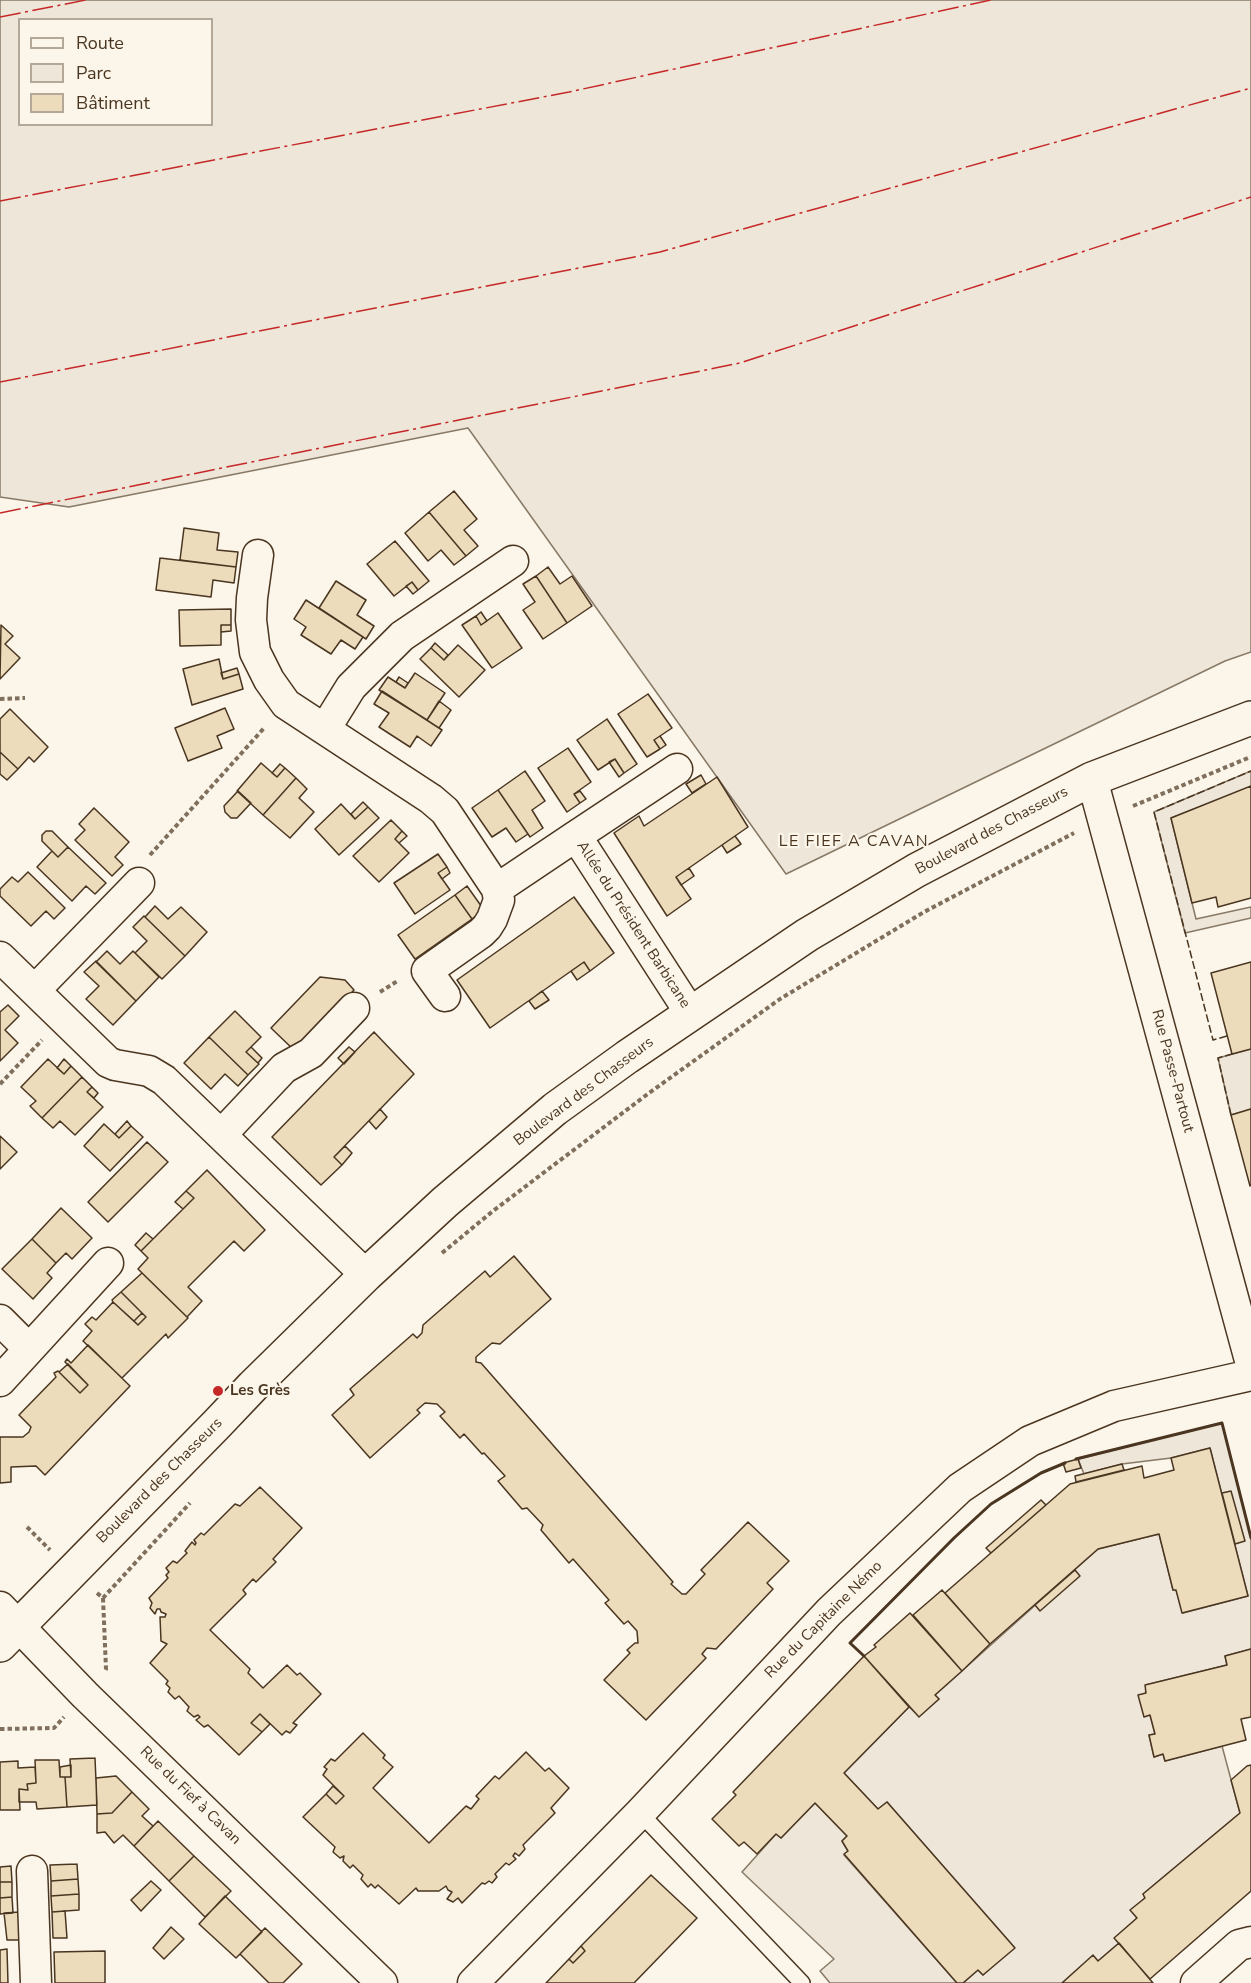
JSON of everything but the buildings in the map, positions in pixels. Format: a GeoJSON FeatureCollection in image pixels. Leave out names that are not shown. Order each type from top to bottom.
{"type":"FeatureCollection","features":[{"type":"Feature","properties":{"kind":"street"},"geometry":{"type":"LineString","coordinates":[[258,555],[251,620],[255,651],[269,680],[286,704],[413,786],[445,811],[497,889],[499,900],[487,927],[427,970],[445,996]]}},
{"type":"Feature","properties":{"kind":"street"},"geometry":{"type":"LineString","coordinates":[[325,729],[351,687],[402,636],[513,561]]}},
{"type":"Feature","properties":{"kind":"street","name":"Boulevard des Chasseurs"},"geometry":{"type":"LineString","coordinates":[[6,1626],[71,1572],[253,1386],[366,1275],[445,1202],[555,1109],[807,935],[917,870],[1092,779],[1251,718]]}},
{"type":"Feature","properties":{"kind":"street","name":"Allée du Président Barbicane"},"geometry":{"type":"LineString","coordinates":[[497,889],[676,769]]}},
{"type":"Feature","properties":{"kind":"street","name":"Rue Passe-Partout"},"geometry":{"type":"LineString","coordinates":[[1092,779],[1251,1364]]}},
{"type":"Feature","properties":{"kind":"street","name":"Allée du Président Barbicane"},"geometry":{"type":"LineString","coordinates":[[576,836],[691,1014]]}},
{"type":"Feature","properties":{"kind":"street"},"geometry":{"type":"LineString","coordinates":[[35,990],[139,883]]}},
{"type":"Feature","properties":{"kind":"street"},"geometry":{"type":"LineString","coordinates":[[0,957],[108,1062],[149,1071],[164,1080],[366,1275]]}},
{"type":"Feature","properties":{"kind":"street"},"geometry":{"type":"LineString","coordinates":[[221,1135],[284,1068],[311,1053],[354,1008]]}},
{"type":"Feature","properties":{"kind":"street"},"geometry":{"type":"LineString","coordinates":[[0,1381],[108,1263]]}},
{"type":"Feature","properties":{"kind":"street"},"geometry":{"type":"LineString","coordinates":[[0,1320],[28,1348]]}},
{"type":"Feature","properties":{"kind":"street","name":"Rue du Capitaine Némo"},"geometry":{"type":"LineString","coordinates":[[473,1983],[640,1813],[829,1612],[960,1488],[1030,1441],[1114,1406],[1251,1375]]}},
{"type":"Feature","properties":{"kind":"street","name":"Rue du Fief à Cavan"},"geometry":{"type":"LineString","coordinates":[[6,1626],[85,1695],[382,1983]]}},
{"type":"Feature","properties":{"kind":"street"},"geometry":{"type":"LineString","coordinates":[[32,1871],[36,1983]]}},
{"type":"Feature","properties":{"kind":"street"},"geometry":{"type":"LineString","coordinates":[[1196,1983],[1239,1945],[1251,1942]]}},
{"type":"Feature","properties":{"kind":"lane"},"geometry":{"type":"LineString","coordinates":[[640,1813],[802,1983]]}},
{"type":"Feature","properties":{"kind":"path"},"geometry":{"type":"LineString","coordinates":[[0,699],[24,698]]}},
{"type":"Feature","properties":{"kind":"path"},"geometry":{"type":"LineString","coordinates":[[139,883],[147,859],[286,704]]}},
{"type":"Feature","properties":{"kind":"path"},"geometry":{"type":"LineString","coordinates":[[440,1255],[493,1211],[648,1093],[780,999],[924,912],[1103,819],[1251,756]]}},
{"type":"Feature","properties":{"kind":"path"},"geometry":{"type":"LineString","coordinates":[[354,1008],[407,975],[427,970]]}},
{"type":"Feature","properties":{"kind":"path"},"geometry":{"type":"LineString","coordinates":[[0,1084],[63,1018]]}},
{"type":"Feature","properties":{"kind":"path"},"geometry":{"type":"LineString","coordinates":[[27,1527],[71,1572],[103,1598],[192,1501]]}},
{"type":"Feature","properties":{"kind":"green space"},"geometry":{"type":"Polygon","coordinates":[[[0,0],[1251,0],[1251,652],[1225,661],[786,874],[468,428],[69,507],[0,497],[0,0]]]}},
{"type":"Feature","properties":{"kind":"green space"},"geometry":{"type":"Polygon","coordinates":[[[1251,771],[1251,787],[1171,818],[1196,919],[1251,907],[1251,918],[1185,933],[1154,812],[1251,771]]]}},
{"type":"Feature","properties":{"kind":"green space"},"geometry":{"type":"Polygon","coordinates":[[[1251,1049],[1251,1109],[1231,1115],[1218,1058],[1251,1049]]]}},
{"type":"Feature","properties":{"kind":"green space"},"geometry":{"type":"Polygon","coordinates":[[[1222,1423],[1251,1538],[1251,1649],[1225,1656],[1227,1665],[1146,1685],[1144,1716],[1150,1715],[1155,1734],[1149,1735],[1154,1757],[1163,1754],[1165,1761],[1222,1746],[1240,1813],[1143,1894],[1145,1898],[1131,1910],[1137,1918],[1115,1938],[1119,1943],[1098,1961],[1093,1956],[1062,1983],[963,1983],[978,1970],[983,1975],[1014,1947],[887,1802],[878,1809],[844,1773],[909,1707],[919,1716],[939,1699],[935,1695],[1098,1549],[1159,1534],[1173,1590],[1176,1590],[1183,1613],[1248,1596],[1210,1448],[1171,1458],[1122,1464],[1084,1474],[1078,1459],[1222,1423]]]}},
{"type":"Feature","properties":{"kind":"green space"},"geometry":{"type":"Polygon","coordinates":[[[815,1803],[847,1836],[842,1841],[848,1851],[844,1855],[957,1983],[830,1983],[820,1971],[834,1959],[742,1872],[776,1834],[781,1838],[815,1803]]]}},
{"type":"Feature","properties":{"kind":"fence"},"geometry":{"type":"LineString","coordinates":[[1227,1036],[1213,1040],[1154,812],[1251,771]]}},
{"type":"Feature","properties":{"kind":"fence"},"geometry":{"type":"LineString","coordinates":[[1231,1115],[1218,1058],[1232,1054]]}},
{"type":"Feature","properties":{"kind":"wall"},"geometry":{"type":"LineString","coordinates":[[1076,1459],[1222,1423],[1251,1538]]}},
{"type":"Feature","properties":{"kind":"wall"},"geometry":{"type":"LineString","coordinates":[[864,1656],[850,1643],[954,1538],[991,1504],[1041,1473],[1065,1463]]}},
{"type":"Feature","properties":{"kind":"power"},"geometry":{"type":"LineString","coordinates":[[0,17],[86,0]]}},
{"type":"Feature","properties":{"kind":"power"},"geometry":{"type":"LineString","coordinates":[[0,201],[569,92],[991,0]]}},
{"type":"Feature","properties":{"kind":"power"},"geometry":{"type":"LineString","coordinates":[[0,382],[660,252],[1251,88]]}},
{"type":"Feature","properties":{"kind":"power"},"geometry":{"type":"LineString","coordinates":[[0,513],[740,363],[1251,197]]}},
{"type":"Feature","properties":{"kind":"place","name":"Les Grès"},"geometry":{"type":"Point","coordinates":[218,1391]}},
{"type":"Feature","properties":{"kind":"district","name":"LE FIEF A CAVAN"},"geometry":{"type":"Point","coordinates":[854,842]}}]}
